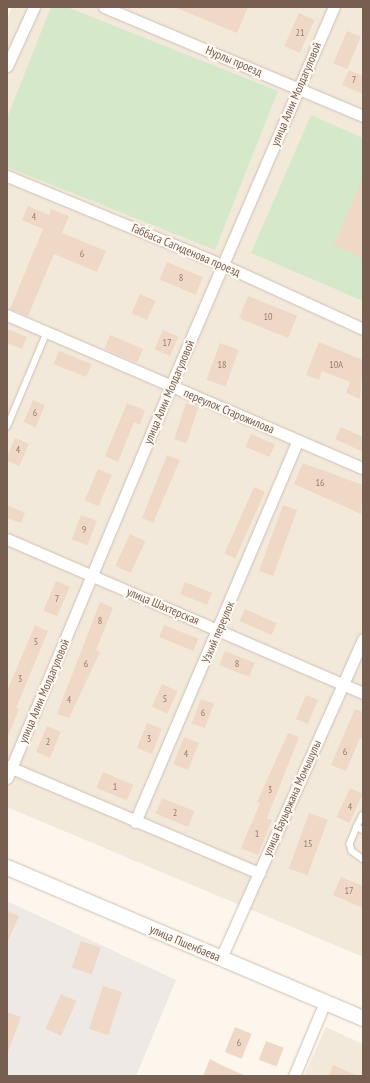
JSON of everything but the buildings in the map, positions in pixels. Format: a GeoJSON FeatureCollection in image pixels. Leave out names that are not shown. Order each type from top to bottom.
{"type":"FeatureCollection","features":[{"type":"Feature","properties":{"kind":"street"},"geometry":{"type":"LineString","coordinates":[[7,64],[34,7]]}},
{"type":"Feature","properties":{"kind":"street","name":"Нурлы проезд"},"geometry":{"type":"LineString","coordinates":[[104,7],[363,116]]}},
{"type":"Feature","properties":{"kind":"street","name":"улица Алии Молдагуловой"},"geometry":{"type":"LineString","coordinates":[[8,771],[92,576],[170,385],[223,265],[297,88],[334,7]]}},
{"type":"Feature","properties":{"kind":"street","name":"Габбаса Сагиденова проезд"},"geometry":{"type":"LineString","coordinates":[[7,176],[223,265],[363,329]]}},
{"type":"Feature","properties":{"kind":"street","name":"переулок Старожилова"},"geometry":{"type":"LineString","coordinates":[[7,315],[363,468]]}},
{"type":"Feature","properties":{"kind":"street","name":"Узкий переулок"},"geometry":{"type":"LineString","coordinates":[[135,822],[298,440]]}},
{"type":"Feature","properties":{"kind":"street","name":"улица Шахтерская"},"geometry":{"type":"LineString","coordinates":[[7,539],[363,693]]}},
{"type":"Feature","properties":{"kind":"street","name":"улица Бауыржана Момышулы"},"geometry":{"type":"LineString","coordinates":[[221,958],[363,639]]}},
{"type":"Feature","properties":{"kind":"street"},"geometry":{"type":"LineString","coordinates":[[8,771],[259,873]]}},
{"type":"Feature","properties":{"kind":"street","name":"улица Пшенбаева"},"geometry":{"type":"LineString","coordinates":[[7,867],[363,1018]]}},
{"type":"Feature","properties":{"kind":"street"},"geometry":{"type":"LineString","coordinates":[[294,1076],[325,1002]]}},
{"type":"Feature","properties":{"kind":"lane"},"geometry":{"type":"LineString","coordinates":[[7,427],[47,332]]}},
{"type":"Feature","properties":{"kind":"lane"},"geometry":{"type":"LineString","coordinates":[[363,815],[360,829],[350,844],[352,851],[363,859]]}},
{"type":"Feature","properties":{"kind":"shaded area"},"geometry":{"type":"Polygon","coordinates":[[[12,7],[363,7],[363,957],[7,807],[7,19],[12,7]]]}},
{"type":"Feature","properties":{"kind":"shaded area"},"geometry":{"type":"Polygon","coordinates":[[[7,901],[176,980],[136,1076],[7,1076],[7,901]]]}},
{"type":"Feature","properties":{"kind":"shaded area"},"geometry":{"type":"Polygon","coordinates":[[[326,1027],[363,1044],[363,1076],[304,1076],[326,1027]]]}},
{"type":"Feature","properties":{"kind":"green space"},"geometry":{"type":"Polygon","coordinates":[[[51,7],[67,7],[278,91],[215,250],[7,167],[7,118],[51,7]]]}},
{"type":"Feature","properties":{"kind":"green space"},"geometry":{"type":"Polygon","coordinates":[[[311,115],[363,138],[363,301],[251,253],[311,115]]]}}]}
